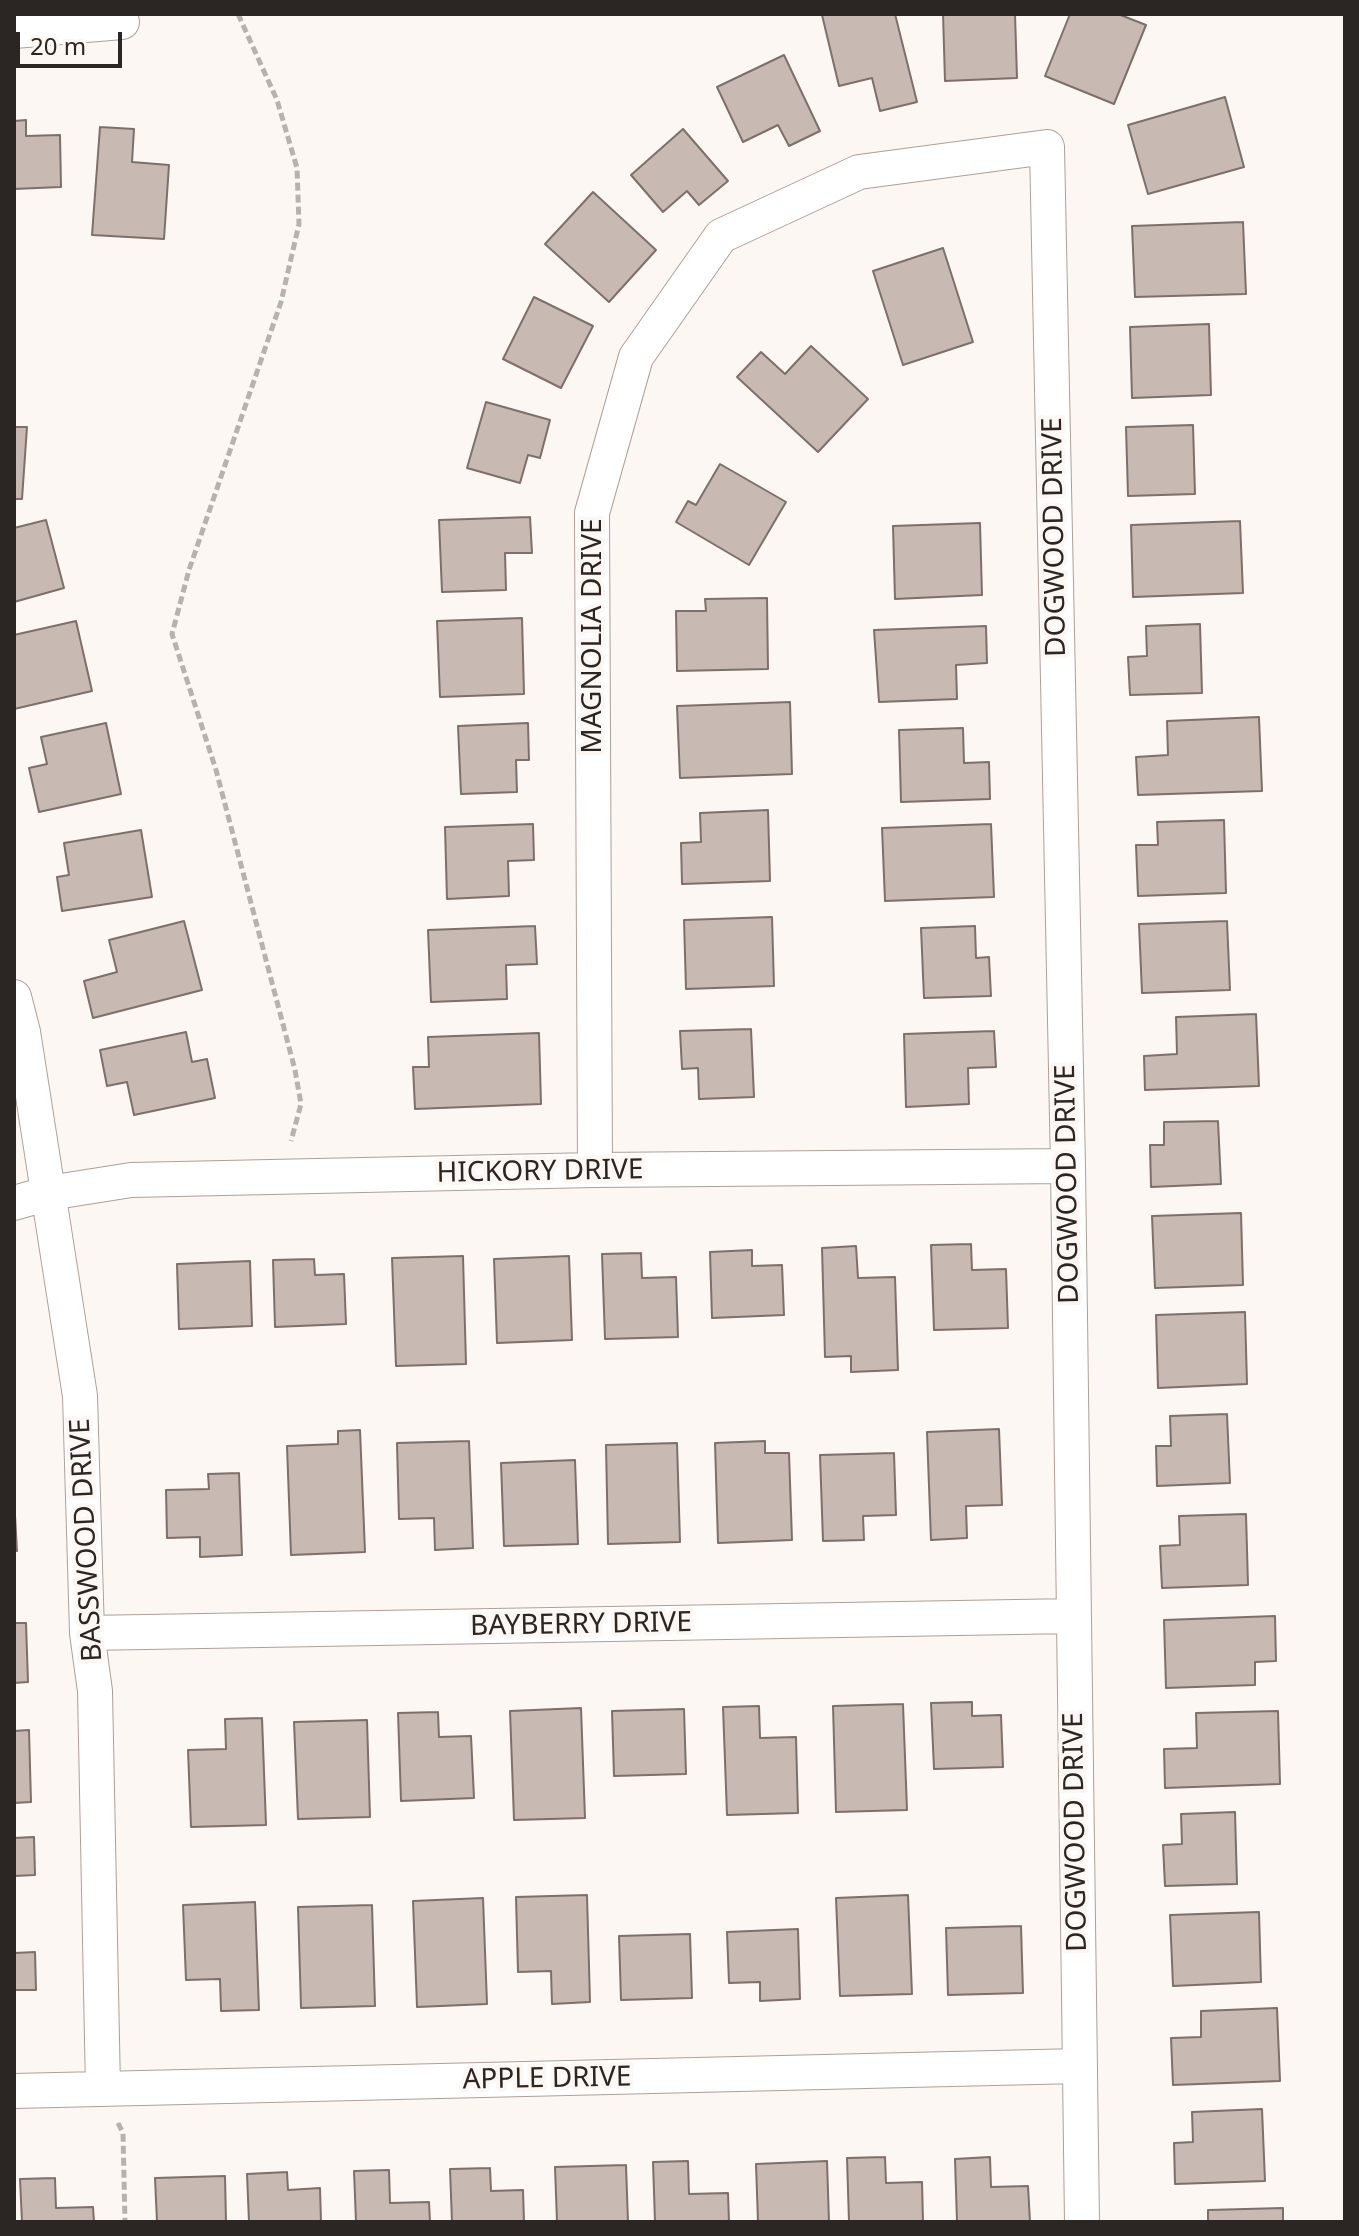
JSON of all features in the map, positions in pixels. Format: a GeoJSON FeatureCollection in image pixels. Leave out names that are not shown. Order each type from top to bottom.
{"type":"FeatureCollection","features":[{"type":"Feature","properties":{"kind":"street"},"geometry":{"type":"LineString","coordinates":[[14,31],[122,22]]}},
{"type":"Feature","properties":{"kind":"street","name":"DOGWOOD DRIVE"},"geometry":{"type":"LineString","coordinates":[[1047,147],[1068,1166],[1082,2222]]}},
{"type":"Feature","properties":{"kind":"street","name":"MAGNOLIA DRIVE"},"geometry":{"type":"LineString","coordinates":[[595,1170],[592,513],[636,357],[721,236],[859,172],[1047,147]]}},
{"type":"Feature","properties":{"kind":"street","name":"BASSWOOD DRIVE"},"geometry":{"type":"LineString","coordinates":[[14,997],[23,1032],[80,1396],[87,1633],[95,1691],[103,2089]]}},
{"type":"Feature","properties":{"kind":"street","name":"HICKORY DRIVE"},"geometry":{"type":"LineString","coordinates":[[14,1203],[49,1193],[131,1180],[595,1170],[1068,1166]]}},
{"type":"Feature","properties":{"kind":"street","name":"BAYBERRY DRIVE"},"geometry":{"type":"LineString","coordinates":[[87,1633],[1074,1616]]}},
{"type":"Feature","properties":{"kind":"street","name":"APPLE DRIVE"},"geometry":{"type":"LineString","coordinates":[[14,2091],[1079,2066]]}},
{"type":"Feature","properties":{"kind":"path"},"geometry":{"type":"LineString","coordinates":[[238,14],[277,100],[297,168],[299,224],[281,302],[189,570],[172,634],[216,770],[295,1070],[301,1104],[281,1177]]}},
{"type":"Feature","properties":{"kind":"path"},"geometry":{"type":"LineString","coordinates":[[103,2089],[123,2133],[125,2222]]}},
{"type":"Feature","properties":{"kind":"building"},"geometry":{"type":"Polygon","coordinates":[[[895,14],[917,102],[880,111],[872,78],[839,86],[822,15],[895,14]]]}},
{"type":"Feature","properties":{"kind":"building"},"geometry":{"type":"Polygon","coordinates":[[[943,14],[1015,14],[1017,78],[945,81],[943,14]]]}},
{"type":"Feature","properties":{"kind":"building"},"geometry":{"type":"Polygon","coordinates":[[[1070,14],[1118,14],[1146,25],[1114,104],[1045,76],[1070,14]]]}},
{"type":"Feature","properties":{"kind":"building"},"geometry":{"type":"Polygon","coordinates":[[[784,55],[820,131],[789,146],[778,125],[743,142],[717,87],[784,55]]]}},
{"type":"Feature","properties":{"kind":"building"},"geometry":{"type":"Polygon","coordinates":[[[1225,97],[1244,167],[1148,194],[1128,125],[1225,97]]]}},
{"type":"Feature","properties":{"kind":"building"},"geometry":{"type":"Polygon","coordinates":[[[26,120],[26,136],[60,135],[61,187],[14,189],[14,121],[26,120]]]}},
{"type":"Feature","properties":{"kind":"building"},"geometry":{"type":"Polygon","coordinates":[[[100,127],[134,129],[132,162],[169,165],[164,239],[92,235],[100,127]]]}},
{"type":"Feature","properties":{"kind":"building"},"geometry":{"type":"Polygon","coordinates":[[[683,129],[728,181],[699,205],[687,191],[663,212],[631,175],[683,129]]]}},
{"type":"Feature","properties":{"kind":"building"},"geometry":{"type":"Polygon","coordinates":[[[593,192],[656,250],[609,302],[545,244],[593,192]]]}},
{"type":"Feature","properties":{"kind":"building"},"geometry":{"type":"Polygon","coordinates":[[[1243,222],[1246,294],[1135,297],[1132,226],[1243,222]]]}},
{"type":"Feature","properties":{"kind":"building"},"geometry":{"type":"Polygon","coordinates":[[[943,248],[973,342],[903,365],[873,271],[943,248]]]}},
{"type":"Feature","properties":{"kind":"building"},"geometry":{"type":"Polygon","coordinates":[[[534,297],[593,326],[561,388],[503,359],[534,297]]]}},
{"type":"Feature","properties":{"kind":"building"},"geometry":{"type":"Polygon","coordinates":[[[1209,324],[1211,395],[1132,398],[1130,327],[1209,324]]]}},
{"type":"Feature","properties":{"kind":"building"},"geometry":{"type":"Polygon","coordinates":[[[811,346],[868,399],[818,452],[737,377],[761,352],[785,374],[811,346]]]}},
{"type":"Feature","properties":{"kind":"building"},"geometry":{"type":"Polygon","coordinates":[[[486,402],[550,420],[540,458],[528,455],[520,483],[467,468],[486,402]]]}},
{"type":"Feature","properties":{"kind":"building"},"geometry":{"type":"Polygon","coordinates":[[[1193,425],[1195,494],[1128,496],[1126,427],[1193,425]]]}},
{"type":"Feature","properties":{"kind":"building"},"geometry":{"type":"Polygon","coordinates":[[[14,427],[27,427],[22,499],[14,499],[14,427]]]}},
{"type":"Feature","properties":{"kind":"building"},"geometry":{"type":"Polygon","coordinates":[[[720,464],[786,502],[749,565],[676,522],[688,501],[696,505],[720,464]]]}},
{"type":"Feature","properties":{"kind":"building"},"geometry":{"type":"Polygon","coordinates":[[[530,517],[532,553],[505,553],[506,590],[442,592],[439,520],[530,517]]]}},
{"type":"Feature","properties":{"kind":"building"},"geometry":{"type":"Polygon","coordinates":[[[46,520],[64,588],[14,602],[14,528],[46,520]]]}},
{"type":"Feature","properties":{"kind":"building"},"geometry":{"type":"Polygon","coordinates":[[[1240,521],[1243,593],[1133,597],[1131,525],[1240,521]]]}},
{"type":"Feature","properties":{"kind":"building"},"geometry":{"type":"Polygon","coordinates":[[[980,523],[982,595],[895,599],[893,526],[980,523]]]}},
{"type":"Feature","properties":{"kind":"building"},"geometry":{"type":"Polygon","coordinates":[[[767,598],[768,669],[677,671],[676,611],[706,611],[705,599],[767,598]]]}},
{"type":"Feature","properties":{"kind":"building"},"geometry":{"type":"Polygon","coordinates":[[[522,618],[524,694],[440,697],[437,621],[522,618]]]}},
{"type":"Feature","properties":{"kind":"building"},"geometry":{"type":"Polygon","coordinates":[[[76,621],[92,691],[14,709],[14,635],[76,621]]]}},
{"type":"Feature","properties":{"kind":"building"},"geometry":{"type":"Polygon","coordinates":[[[1200,624],[1202,693],[1130,695],[1128,657],[1147,656],[1146,626],[1200,624]]]}},
{"type":"Feature","properties":{"kind":"building"},"geometry":{"type":"Polygon","coordinates":[[[986,626],[987,663],[956,665],[957,699],[879,702],[874,630],[986,626]]]}},
{"type":"Feature","properties":{"kind":"building"},"geometry":{"type":"Polygon","coordinates":[[[790,702],[792,774],[680,778],[677,706],[790,702]]]}},
{"type":"Feature","properties":{"kind":"building"},"geometry":{"type":"Polygon","coordinates":[[[1259,717],[1262,791],[1138,795],[1136,757],[1168,755],[1167,721],[1259,717]]]}},
{"type":"Feature","properties":{"kind":"building"},"geometry":{"type":"Polygon","coordinates":[[[106,723],[121,794],[39,812],[29,768],[47,764],[41,737],[106,723]]]}},
{"type":"Feature","properties":{"kind":"building"},"geometry":{"type":"Polygon","coordinates":[[[528,723],[529,760],[516,760],[517,792],[461,794],[458,726],[528,723]]]}},
{"type":"Feature","properties":{"kind":"building"},"geometry":{"type":"Polygon","coordinates":[[[963,728],[964,763],[989,762],[990,799],[901,802],[899,730],[963,728]]]}},
{"type":"Feature","properties":{"kind":"building"},"geometry":{"type":"Polygon","coordinates":[[[768,810],[770,881],[682,884],[681,843],[701,842],[700,813],[768,810]]]}},
{"type":"Feature","properties":{"kind":"building"},"geometry":{"type":"Polygon","coordinates":[[[1224,820],[1226,893],[1138,896],[1136,845],[1158,845],[1157,822],[1224,820]]]}},
{"type":"Feature","properties":{"kind":"building"},"geometry":{"type":"Polygon","coordinates":[[[533,824],[534,860],[508,861],[509,896],[447,899],[445,827],[533,824]]]}},
{"type":"Feature","properties":{"kind":"building"},"geometry":{"type":"Polygon","coordinates":[[[991,824],[994,897],[885,901],[882,828],[991,824]]]}},
{"type":"Feature","properties":{"kind":"building"},"geometry":{"type":"Polygon","coordinates":[[[141,830],[152,897],[62,911],[57,877],[69,875],[64,843],[141,830]]]}},
{"type":"Feature","properties":{"kind":"building"},"geometry":{"type":"Polygon","coordinates":[[[772,917],[774,986],[686,989],[684,920],[772,917]]]}},
{"type":"Feature","properties":{"kind":"building"},"geometry":{"type":"Polygon","coordinates":[[[184,921],[202,990],[93,1018],[84,981],[117,972],[109,940],[184,921]]]}},
{"type":"Feature","properties":{"kind":"building"},"geometry":{"type":"Polygon","coordinates":[[[1227,921],[1230,990],[1142,993],[1139,924],[1227,921]]]}},
{"type":"Feature","properties":{"kind":"building"},"geometry":{"type":"Polygon","coordinates":[[[535,926],[537,964],[506,965],[507,999],[431,1002],[428,930],[535,926]]]}},
{"type":"Feature","properties":{"kind":"building"},"geometry":{"type":"Polygon","coordinates":[[[975,926],[976,958],[989,957],[991,996],[924,998],[921,928],[975,926]]]}},
{"type":"Feature","properties":{"kind":"building"},"geometry":{"type":"Polygon","coordinates":[[[1256,1014],[1259,1086],[1145,1090],[1144,1056],[1177,1054],[1176,1017],[1256,1014]]]}},
{"type":"Feature","properties":{"kind":"building"},"geometry":{"type":"Polygon","coordinates":[[[751,1029],[754,1097],[699,1099],[698,1068],[682,1069],[680,1031],[751,1029]]]}},
{"type":"Feature","properties":{"kind":"building"},"geometry":{"type":"Polygon","coordinates":[[[994,1031],[996,1067],[968,1068],[969,1104],[906,1107],[904,1034],[994,1031]]]}},
{"type":"Feature","properties":{"kind":"building"},"geometry":{"type":"Polygon","coordinates":[[[186,1032],[192,1062],[207,1059],[215,1098],[134,1115],[127,1082],[107,1086],[100,1050],[186,1032]]]}},
{"type":"Feature","properties":{"kind":"building"},"geometry":{"type":"Polygon","coordinates":[[[539,1033],[541,1104],[415,1109],[413,1067],[429,1067],[428,1037],[539,1033]]]}},
{"type":"Feature","properties":{"kind":"building"},"geometry":{"type":"Polygon","coordinates":[[[1218,1121],[1221,1184],[1151,1187],[1150,1145],[1164,1145],[1164,1122],[1218,1121]]]}},
{"type":"Feature","properties":{"kind":"building"},"geometry":{"type":"Polygon","coordinates":[[[1241,1213],[1243,1285],[1155,1288],[1152,1216],[1241,1213]]]}},
{"type":"Feature","properties":{"kind":"building"},"geometry":{"type":"Polygon","coordinates":[[[971,1244],[972,1270],[1006,1269],[1008,1328],[934,1330],[931,1245],[971,1244]]]}},
{"type":"Feature","properties":{"kind":"building"},"geometry":{"type":"Polygon","coordinates":[[[856,1246],[858,1278],[895,1277],[898,1370],[851,1372],[851,1356],[825,1357],[822,1248],[856,1246]]]}},
{"type":"Feature","properties":{"kind":"building"},"geometry":{"type":"Polygon","coordinates":[[[752,1250],[752,1266],[782,1265],[784,1315],[712,1318],[710,1252],[752,1250]]]}},
{"type":"Feature","properties":{"kind":"building"},"geometry":{"type":"Polygon","coordinates":[[[641,1253],[642,1278],[676,1277],[678,1337],[605,1339],[602,1254],[641,1253]]]}},
{"type":"Feature","properties":{"kind":"building"},"geometry":{"type":"Polygon","coordinates":[[[463,1256],[466,1364],[396,1366],[392,1258],[463,1256]]]}},
{"type":"Feature","properties":{"kind":"building"},"geometry":{"type":"Polygon","coordinates":[[[569,1256],[572,1340],[497,1343],[494,1259],[569,1256]]]}},
{"type":"Feature","properties":{"kind":"building"},"geometry":{"type":"Polygon","coordinates":[[[314,1259],[315,1275],[344,1274],[346,1324],[275,1327],[273,1260],[314,1259]]]}},
{"type":"Feature","properties":{"kind":"building"},"geometry":{"type":"Polygon","coordinates":[[[250,1261],[252,1326],[179,1329],[177,1264],[250,1261]]]}},
{"type":"Feature","properties":{"kind":"building"},"geometry":{"type":"Polygon","coordinates":[[[1245,1312],[1247,1384],[1158,1388],[1156,1315],[1245,1312]]]}},
{"type":"Feature","properties":{"kind":"building"},"geometry":{"type":"Polygon","coordinates":[[[1227,1414],[1230,1483],[1157,1486],[1156,1446],[1171,1446],[1170,1416],[1227,1414]]]}},
{"type":"Feature","properties":{"kind":"building"},"geometry":{"type":"Polygon","coordinates":[[[999,1429],[1002,1505],[966,1506],[967,1538],[931,1540],[927,1432],[999,1429]]]}},
{"type":"Feature","properties":{"kind":"building"},"geometry":{"type":"Polygon","coordinates":[[[360,1430],[365,1552],[291,1555],[287,1446],[338,1444],[338,1431],[360,1430]]]}},
{"type":"Feature","properties":{"kind":"building"},"geometry":{"type":"Polygon","coordinates":[[[469,1441],[473,1548],[435,1550],[434,1518],[399,1519],[397,1443],[469,1441]]]}},
{"type":"Feature","properties":{"kind":"building"},"geometry":{"type":"Polygon","coordinates":[[[765,1441],[765,1453],[789,1453],[792,1540],[718,1543],[715,1443],[765,1441]]]}},
{"type":"Feature","properties":{"kind":"building"},"geometry":{"type":"Polygon","coordinates":[[[677,1443],[680,1542],[608,1544],[606,1445],[677,1443]]]}},
{"type":"Feature","properties":{"kind":"building"},"geometry":{"type":"Polygon","coordinates":[[[894,1453],[896,1515],[863,1516],[864,1540],[823,1541],[820,1455],[894,1453]]]}},
{"type":"Feature","properties":{"kind":"building"},"geometry":{"type":"Polygon","coordinates":[[[575,1460],[578,1544],[504,1546],[501,1463],[575,1460]]]}},
{"type":"Feature","properties":{"kind":"building"},"geometry":{"type":"Polygon","coordinates":[[[239,1473],[242,1555],[200,1557],[200,1537],[167,1538],[166,1490],[209,1489],[208,1474],[239,1473]]]}},
{"type":"Feature","properties":{"kind":"building"},"geometry":{"type":"Polygon","coordinates":[[[1246,1514],[1248,1585],[1162,1588],[1160,1546],[1180,1545],[1179,1516],[1246,1514]]]}},
{"type":"Feature","properties":{"kind":"building"},"geometry":{"type":"Polygon","coordinates":[[[15,1515],[17,1551],[14,1551],[15,1515]]]}},
{"type":"Feature","properties":{"kind":"building"},"geometry":{"type":"Polygon","coordinates":[[[1275,1616],[1276,1661],[1255,1662],[1255,1685],[1166,1688],[1164,1620],[1275,1616]]]}},
{"type":"Feature","properties":{"kind":"building"},"geometry":{"type":"Polygon","coordinates":[[[14,1623],[26,1623],[28,1682],[14,1683],[14,1623]]]}},
{"type":"Feature","properties":{"kind":"building"},"geometry":{"type":"Polygon","coordinates":[[[972,1702],[972,1716],[1001,1715],[1003,1767],[934,1769],[931,1703],[972,1702]]]}},
{"type":"Feature","properties":{"kind":"building"},"geometry":{"type":"Polygon","coordinates":[[[903,1704],[907,1810],[836,1812],[833,1706],[903,1704]]]}},
{"type":"Feature","properties":{"kind":"building"},"geometry":{"type":"Polygon","coordinates":[[[759,1706],[760,1738],[796,1737],[798,1813],[727,1815],[723,1707],[759,1706]]]}},
{"type":"Feature","properties":{"kind":"building"},"geometry":{"type":"Polygon","coordinates":[[[581,1708],[585,1818],[514,1820],[510,1711],[581,1708]]]}},
{"type":"Feature","properties":{"kind":"building"},"geometry":{"type":"Polygon","coordinates":[[[684,1709],[686,1774],[614,1776],[612,1711],[684,1709]]]}},
{"type":"Feature","properties":{"kind":"building"},"geometry":{"type":"Polygon","coordinates":[[[1278,1711],[1280,1784],[1165,1788],[1164,1749],[1197,1748],[1196,1713],[1278,1711]]]}},
{"type":"Feature","properties":{"kind":"building"},"geometry":{"type":"Polygon","coordinates":[[[438,1712],[439,1737],[471,1736],[474,1798],[401,1801],[398,1713],[438,1712]]]}},
{"type":"Feature","properties":{"kind":"building"},"geometry":{"type":"Polygon","coordinates":[[[262,1718],[266,1825],[191,1827],[188,1750],[226,1749],[225,1719],[262,1718]]]}},
{"type":"Feature","properties":{"kind":"building"},"geometry":{"type":"Polygon","coordinates":[[[367,1720],[370,1817],[298,1819],[294,1722],[367,1720]]]}},
{"type":"Feature","properties":{"kind":"building"},"geometry":{"type":"Polygon","coordinates":[[[29,1730],[31,1802],[14,1803],[14,1731],[29,1730]]]}},
{"type":"Feature","properties":{"kind":"building"},"geometry":{"type":"Polygon","coordinates":[[[1235,1812],[1237,1884],[1165,1886],[1163,1845],[1182,1844],[1181,1814],[1235,1812]]]}},
{"type":"Feature","properties":{"kind":"building"},"geometry":{"type":"Polygon","coordinates":[[[34,1837],[35,1875],[14,1876],[14,1838],[34,1837]]]}},
{"type":"Feature","properties":{"kind":"building"},"geometry":{"type":"Polygon","coordinates":[[[587,1895],[590,2002],[552,2004],[551,1971],[518,1972],[516,1897],[587,1895]]]}},
{"type":"Feature","properties":{"kind":"building"},"geometry":{"type":"Polygon","coordinates":[[[908,1895],[912,1994],[840,1996],[836,1898],[908,1895]]]}},
{"type":"Feature","properties":{"kind":"building"},"geometry":{"type":"Polygon","coordinates":[[[483,1898],[487,2004],[417,2007],[413,1901],[483,1898]]]}},
{"type":"Feature","properties":{"kind":"building"},"geometry":{"type":"Polygon","coordinates":[[[255,1902],[259,2010],[221,2011],[220,1979],[186,1980],[183,1905],[255,1902]]]}},
{"type":"Feature","properties":{"kind":"building"},"geometry":{"type":"Polygon","coordinates":[[[372,1905],[375,2006],[301,2008],[298,1907],[372,1905]]]}},
{"type":"Feature","properties":{"kind":"building"},"geometry":{"type":"Polygon","coordinates":[[[1259,1912],[1261,1982],[1173,1986],[1170,1915],[1259,1912]]]}},
{"type":"Feature","properties":{"kind":"building"},"geometry":{"type":"Polygon","coordinates":[[[1021,1926],[1023,1993],[948,1995],[946,1928],[1021,1926]]]}},
{"type":"Feature","properties":{"kind":"building"},"geometry":{"type":"Polygon","coordinates":[[[798,1929],[800,1999],[760,2001],[760,1982],[729,1983],[727,1932],[798,1929]]]}},
{"type":"Feature","properties":{"kind":"building"},"geometry":{"type":"Polygon","coordinates":[[[690,1934],[692,1998],[621,2000],[619,1936],[690,1934]]]}},
{"type":"Feature","properties":{"kind":"building"},"geometry":{"type":"Polygon","coordinates":[[[35,1952],[36,1990],[14,1990],[14,1953],[35,1952]]]}},
{"type":"Feature","properties":{"kind":"building"},"geometry":{"type":"Polygon","coordinates":[[[1277,2008],[1280,2081],[1173,2085],[1171,2038],[1201,2037],[1201,2011],[1277,2008]]]}},
{"type":"Feature","properties":{"kind":"building"},"geometry":{"type":"Polygon","coordinates":[[[1262,2109],[1265,2181],[1175,2184],[1174,2143],[1193,2142],[1192,2112],[1262,2109]]]}},
{"type":"Feature","properties":{"kind":"building"},"geometry":{"type":"Polygon","coordinates":[[[885,2157],[886,2183],[922,2182],[923,2222],[849,2222],[847,2158],[885,2157]]]}},
{"type":"Feature","properties":{"kind":"building"},"geometry":{"type":"Polygon","coordinates":[[[990,2157],[991,2187],[1028,2186],[1030,2222],[957,2222],[955,2159],[990,2157]]]}},
{"type":"Feature","properties":{"kind":"building"},"geometry":{"type":"Polygon","coordinates":[[[688,2161],[689,2194],[728,2193],[729,2222],[655,2222],[653,2162],[688,2161]]]}},
{"type":"Feature","properties":{"kind":"building"},"geometry":{"type":"Polygon","coordinates":[[[827,2161],[829,2222],[758,2222],[756,2164],[827,2161]]]}},
{"type":"Feature","properties":{"kind":"building"},"geometry":{"type":"Polygon","coordinates":[[[626,2165],[628,2222],[557,2222],[555,2167],[626,2165]]]}},
{"type":"Feature","properties":{"kind":"building"},"geometry":{"type":"Polygon","coordinates":[[[490,2168],[491,2191],[523,2190],[524,2222],[452,2222],[450,2169],[490,2168]]]}},
{"type":"Feature","properties":{"kind":"building"},"geometry":{"type":"Polygon","coordinates":[[[389,2170],[390,2203],[429,2202],[430,2222],[356,2222],[354,2171],[389,2170]]]}},
{"type":"Feature","properties":{"kind":"building"},"geometry":{"type":"Polygon","coordinates":[[[287,2172],[288,2190],[320,2188],[321,2222],[249,2222],[247,2174],[287,2172]]]}},
{"type":"Feature","properties":{"kind":"building"},"geometry":{"type":"Polygon","coordinates":[[[225,2176],[226,2222],[157,2222],[155,2178],[225,2176]]]}},
{"type":"Feature","properties":{"kind":"building"},"geometry":{"type":"Polygon","coordinates":[[[55,2178],[56,2208],[93,2207],[94,2222],[22,2222],[20,2179],[55,2178]]]}},
{"type":"Feature","properties":{"kind":"building"},"geometry":{"type":"Polygon","coordinates":[[[1283,2208],[1283,2222],[1208,2222],[1208,2210],[1283,2208]]]}}]}
